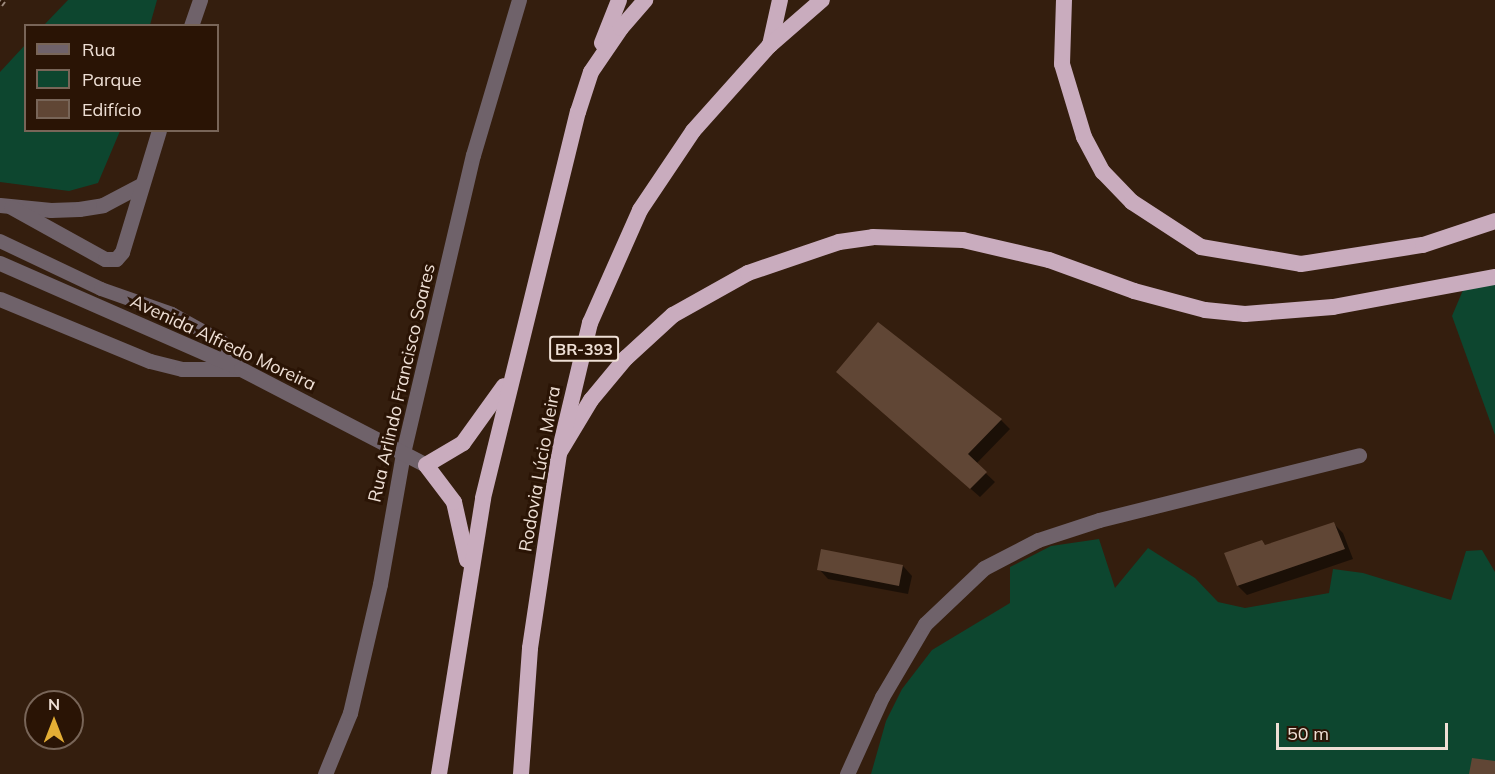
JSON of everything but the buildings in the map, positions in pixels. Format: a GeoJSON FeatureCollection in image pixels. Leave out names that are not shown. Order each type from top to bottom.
{"type":"FeatureCollection","features":[{"type":"Feature","properties":{"kind":"highway"},"geometry":{"type":"LineString","coordinates":[[591,72],[619,0]]}},
{"type":"Feature","properties":{"kind":"highway","name":"BR-393"},"geometry":{"type":"LineString","coordinates":[[439,774],[458,675],[468,584],[511,375],[591,72],[645,0]]}},
{"type":"Feature","properties":{"kind":"highway"},"geometry":{"type":"LineString","coordinates":[[769,46],[780,0]]}},
{"type":"Feature","properties":{"kind":"highway","name":"Rodovia Lúcio Meira"},"geometry":{"type":"LineString","coordinates":[[521,774],[530,648],[559,453],[590,323],[640,210],[693,131],[769,46],[822,0]]}},
{"type":"Feature","properties":{"kind":"highway"},"geometry":{"type":"LineString","coordinates":[[1064,0],[1062,64],[1084,137],[1103,172],[1132,202],[1201,247],[1301,264],[1423,245],[1495,221]]}},
{"type":"Feature","properties":{"kind":"highway"},"geometry":{"type":"LineString","coordinates":[[559,453],[591,400],[626,358],[674,315],[748,273],[839,242],[873,237],[963,240],[1049,260],[1144,294],[1205,310],[1245,314],[1333,307],[1495,277]]}},
{"type":"Feature","properties":{"kind":"highway"},"geometry":{"type":"LineString","coordinates":[[468,584],[462,525],[454,502],[426,465],[464,443],[511,375]]}},
{"type":"Feature","properties":{"kind":"street"},"geometry":{"type":"LineString","coordinates":[[192,24],[200,0]]}},
{"type":"Feature","properties":{"kind":"street","name":"Rua Arlindo Francisco Soares"},"geometry":{"type":"LineString","coordinates":[[325,774],[350,713],[380,584],[403,453],[473,154],[515,1]]}},
{"type":"Feature","properties":{"kind":"street"},"geometry":{"type":"LineString","coordinates":[[6,206],[105,259],[116,259],[122,252],[158,132]]}},
{"type":"Feature","properties":{"kind":"street"},"geometry":{"type":"LineString","coordinates":[[6,206],[79,209],[103,205],[141,185]]}},
{"type":"Feature","properties":{"kind":"street","name":"Avenida Alfredo Moreira"},"geometry":{"type":"LineString","coordinates":[[0,263],[241,369],[426,465]]}},
{"type":"Feature","properties":{"kind":"street"},"geometry":{"type":"LineString","coordinates":[[0,299],[150,361],[182,369],[241,369]]}},
{"type":"Feature","properties":{"kind":"street"},"geometry":{"type":"LineString","coordinates":[[847,774],[882,697],[925,624],[984,568],[1038,540],[1099,520],[1359,455]]}},
{"type":"Feature","properties":{"kind":"lane"},"geometry":{"type":"LineString","coordinates":[[0,241],[101,289],[172,314],[222,342],[241,369]]}},
{"type":"Feature","properties":{"kind":"green space"},"geometry":{"type":"Polygon","coordinates":[[[68,0],[157,0],[150,24],[45,24],[68,0]]]}},
{"type":"Feature","properties":{"kind":"green space"},"geometry":{"type":"Polygon","coordinates":[[[24,46],[24,132],[120,132],[98,183],[69,191],[0,182],[0,72],[24,46]]]}},
{"type":"Feature","properties":{"kind":"green space"},"geometry":{"type":"Polygon","coordinates":[[[1466,283],[1495,283],[1495,435],[1452,316],[1466,283]]]}},
{"type":"Feature","properties":{"kind":"green space"},"geometry":{"type":"Polygon","coordinates":[[[1099,539],[1115,588],[1148,548],[1195,578],[1218,602],[1245,608],[1329,593],[1333,569],[1363,573],[1451,600],[1466,551],[1482,550],[1495,572],[1495,774],[871,774],[886,721],[902,689],[932,650],[1010,603],[1010,567],[1051,546],[1099,539]]]}},
{"type":"Feature","properties":{"kind":"railway"},"geometry":{"type":"LineString","coordinates":[[0,4],[3,0]]}}]}
